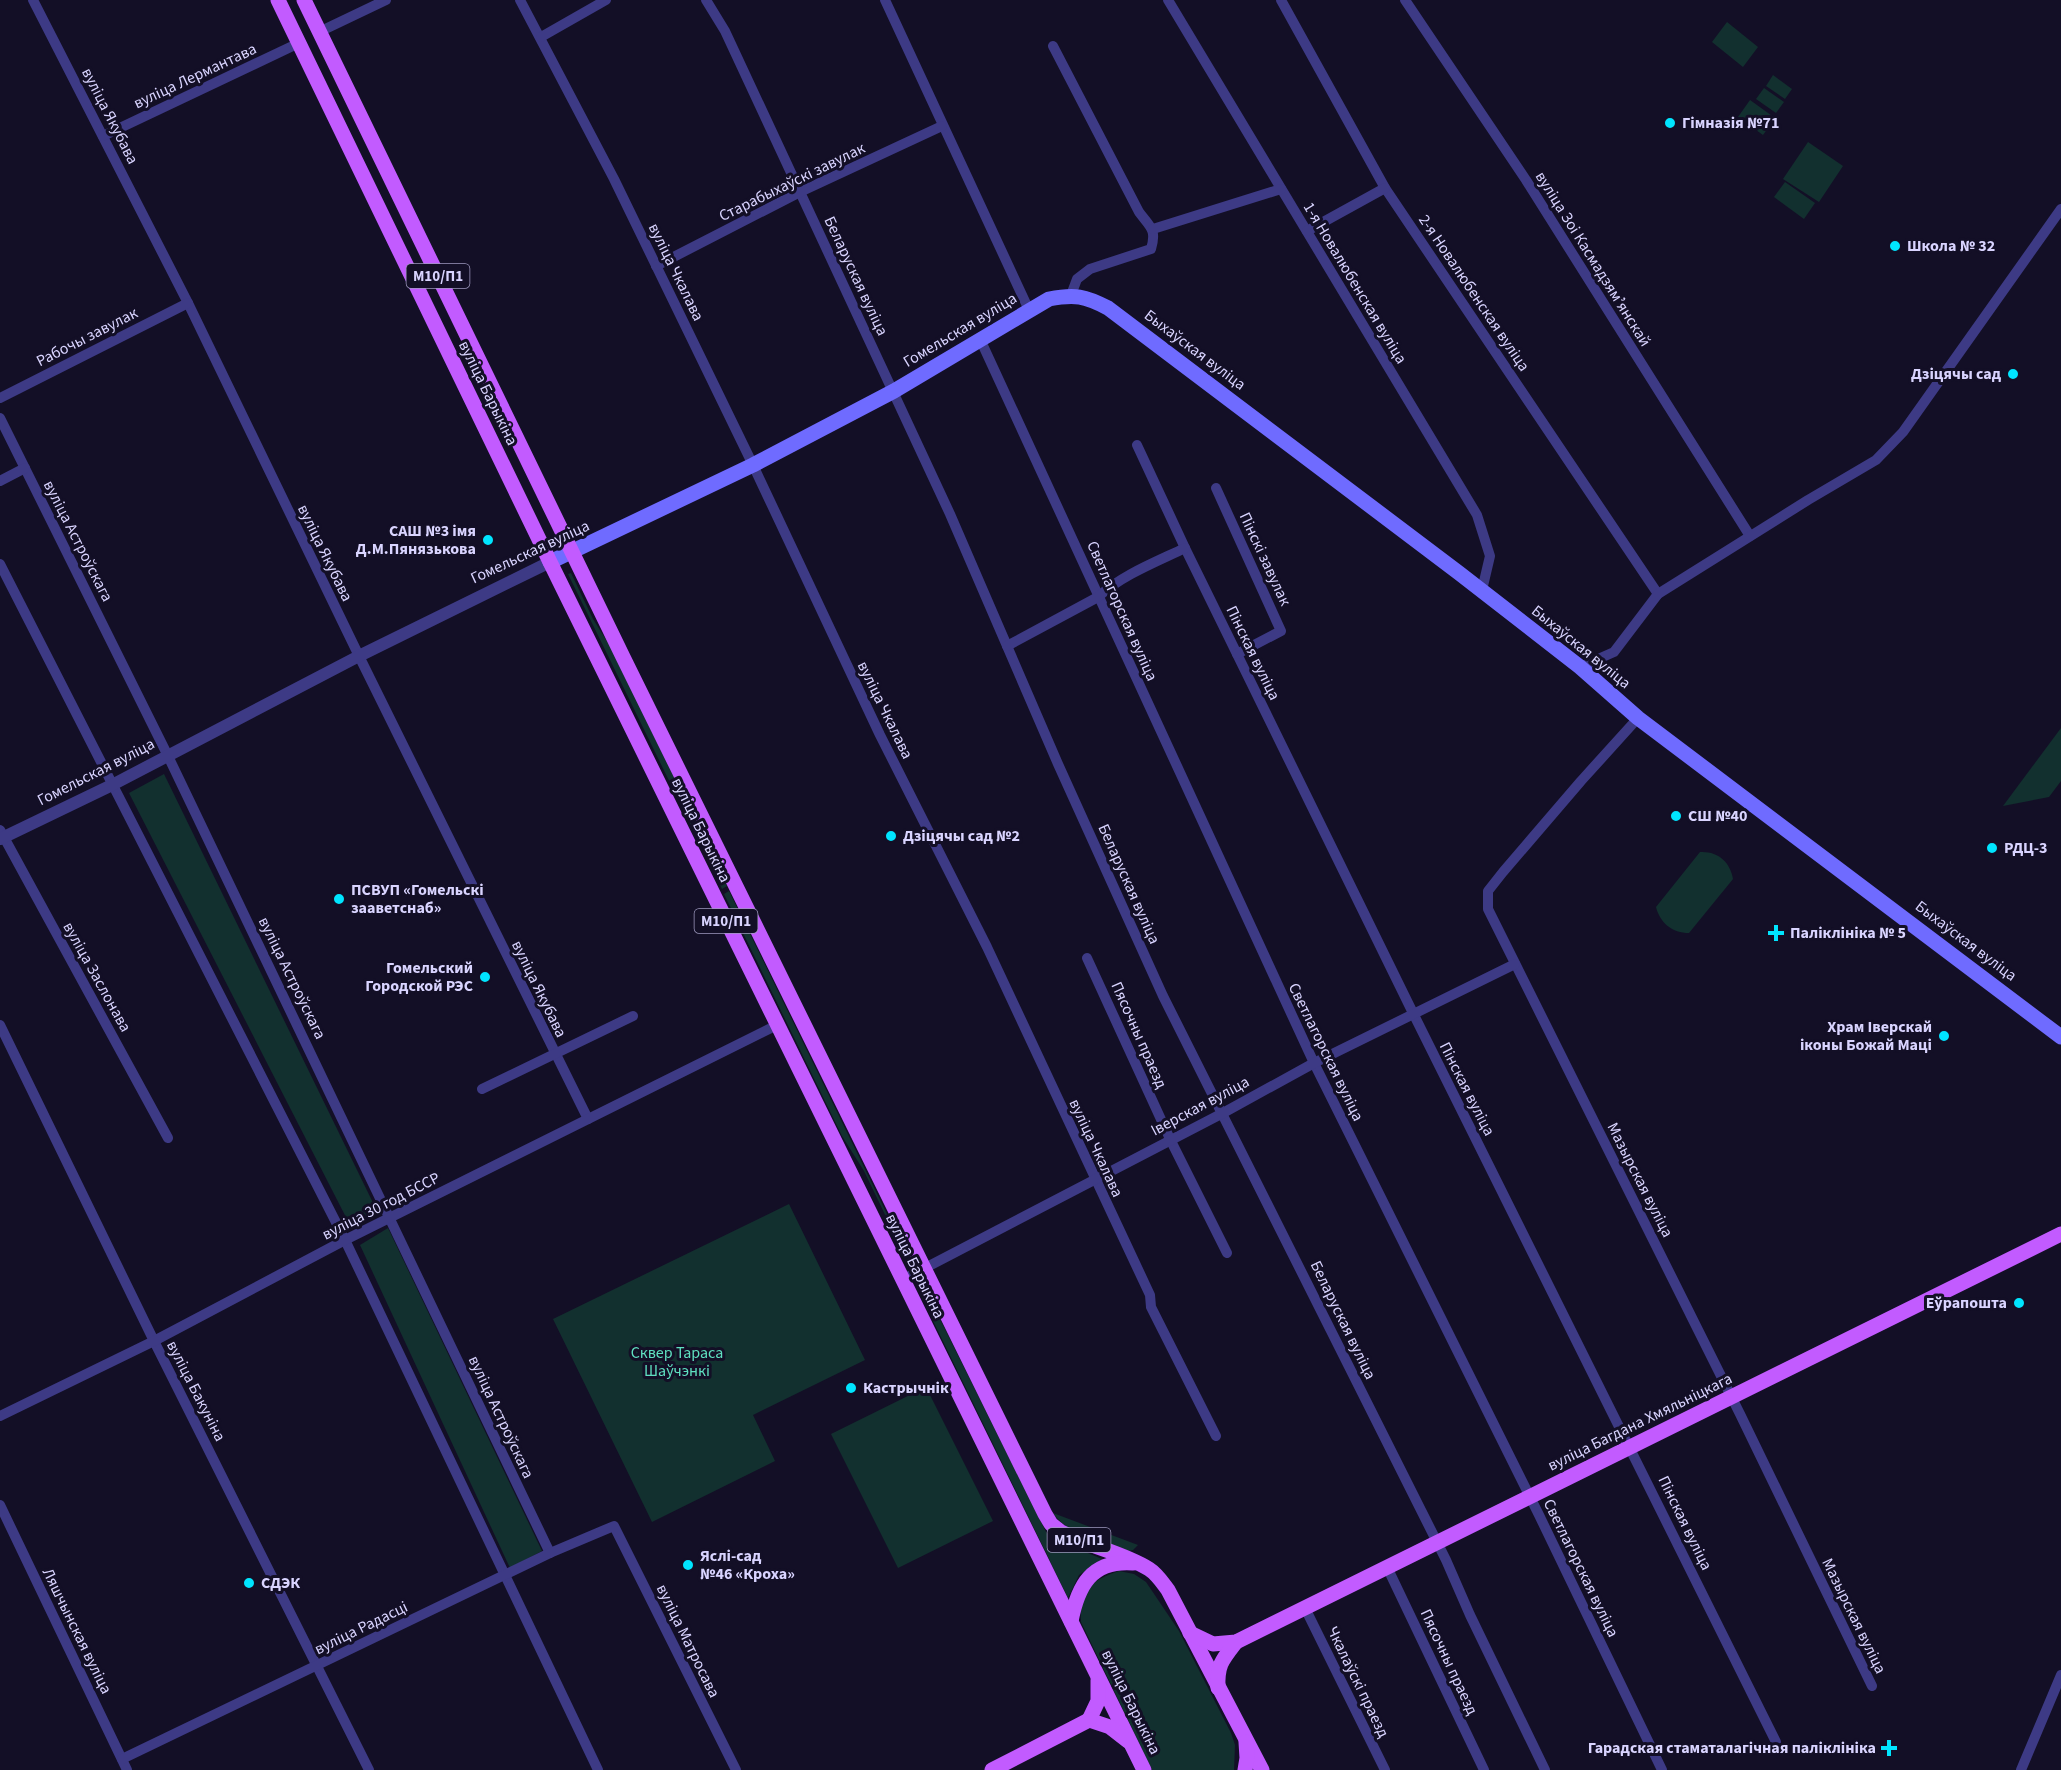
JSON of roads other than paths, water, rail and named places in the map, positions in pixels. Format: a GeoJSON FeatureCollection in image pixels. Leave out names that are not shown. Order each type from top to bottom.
{"type":"FeatureCollection","features":[{"type":"Feature","properties":{"kind":"main road","name":"вуліца Барыкіна"},"geometry":{"type":"LineString","coordinates":[[278,0],[550,562],[1144,1770]]}},
{"type":"Feature","properties":{"kind":"main road","name":"вуліца Барыкіна"},"geometry":{"type":"LineString","coordinates":[[304,0],[1036,1498],[1051,1524],[1069,1536],[1149,1569],[1168,1590],[1190,1634]]}},
{"type":"Feature","properties":{"kind":"main road","name":"Гомельская вуліца"},"geometry":{"type":"LineString","coordinates":[[550,562],[753,465],[894,391],[1049,298],[1071,295]]}},
{"type":"Feature","properties":{"kind":"main road","name":"Быхаўская вуліца"},"geometry":{"type":"LineString","coordinates":[[1071,295],[1089,298],[1108,308],[1482,591],[1580,667],[1638,718],[2061,1037]]}},
{"type":"Feature","properties":{"kind":"main road","name":"вуліца Багдана Хмяльніцкага"},"geometry":{"type":"LineString","coordinates":[[1236,1642],[2061,1234]]}},
{"type":"Feature","properties":{"kind":"main road","name":"М10/П1"},"geometry":{"type":"LineString","coordinates":[[1071,1621],[1075,1604],[1087,1579],[1109,1565],[1122,1562],[1137,1563]]}},
{"type":"Feature","properties":{"kind":"main road","name":"М10/П1"},"geometry":{"type":"LineString","coordinates":[[1190,1634],[1262,1770]]}},
{"type":"Feature","properties":{"kind":"main road"},"geometry":{"type":"LineString","coordinates":[[1190,1634],[1213,1644],[1236,1642]]}},
{"type":"Feature","properties":{"kind":"main road"},"geometry":{"type":"LineString","coordinates":[[1218,1688],[1218,1671],[1221,1660],[1236,1642]]}},
{"type":"Feature","properties":{"kind":"main road"},"geometry":{"type":"LineString","coordinates":[[992,1770],[1089,1720],[1098,1701],[1097,1673]]}},
{"type":"Feature","properties":{"kind":"main road"},"geometry":{"type":"LineString","coordinates":[[1089,1720],[1110,1727],[1133,1746]]}},
{"type":"Feature","properties":{"kind":"main road"},"geometry":{"type":"LineString","coordinates":[[1245,1770],[1246,1739]]}},
{"type":"Feature","properties":{"kind":"street","name":"вуліца Якубава"},"geometry":{"type":"LineString","coordinates":[[33,0],[188,303],[359,656],[588,1119]]}},
{"type":"Feature","properties":{"kind":"street"},"geometry":{"type":"LineString","coordinates":[[319,32],[386,0]]}},
{"type":"Feature","properties":{"kind":"street","name":"вуліца Чкалава"},"geometry":{"type":"LineString","coordinates":[[520,0],[614,179],[753,465],[880,735],[987,948],[1150,1295],[1151,1307],[1216,1436]]}},
{"type":"Feature","properties":{"kind":"street"},"geometry":{"type":"LineString","coordinates":[[541,37],[606,0]]}},
{"type":"Feature","properties":{"kind":"street","name":"Беларуская вуліца"},"geometry":{"type":"LineString","coordinates":[[706,0],[725,31],[894,391],[1163,996],[1437,1543],[1545,1770]]}},
{"type":"Feature","properties":{"kind":"street"},"geometry":{"type":"LineString","coordinates":[[885,0],[1029,310]]}},
{"type":"Feature","properties":{"kind":"street","name":"1-я Новалюбенская вуліца"},"geometry":{"type":"LineString","coordinates":[[1168,0],[1477,515],[1490,556],[1482,591]]}},
{"type":"Feature","properties":{"kind":"street","name":"2-я Новалюбенская вуліца"},"geometry":{"type":"LineString","coordinates":[[1281,0],[1385,188],[1658,594]]}},
{"type":"Feature","properties":{"kind":"street","name":"вуліца Зоі Касмадзямʼянскай"},"geometry":{"type":"LineString","coordinates":[[1405,0],[1526,180],[1750,536]]}},
{"type":"Feature","properties":{"kind":"street","name":"вуліца Лермантава"},"geometry":{"type":"LineString","coordinates":[[103,136],[299,43]]}},
{"type":"Feature","properties":{"kind":"street"},"geometry":{"type":"LineString","coordinates":[[1053,46],[1139,212],[1153,229],[1155,239],[1151,249],[1090,269],[1077,279],[1071,295]]}},
{"type":"Feature","properties":{"kind":"street","name":"Старабыхаўскі завулак"},"geometry":{"type":"LineString","coordinates":[[656,266],[800,192],[942,126]]}},
{"type":"Feature","properties":{"kind":"street"},"geometry":{"type":"LineString","coordinates":[[1307,231],[1385,188]]}},
{"type":"Feature","properties":{"kind":"street"},"geometry":{"type":"LineString","coordinates":[[1153,229],[1281,189]]}},
{"type":"Feature","properties":{"kind":"street"},"geometry":{"type":"LineString","coordinates":[[1580,667],[1614,652],[1658,594],[1876,460],[1903,432],[2061,209]]}},
{"type":"Feature","properties":{"kind":"street","name":"Рабочы завулак"},"geometry":{"type":"LineString","coordinates":[[0,398],[188,303]]}},
{"type":"Feature","properties":{"kind":"street","name":"Светлагорская вуліца"},"geometry":{"type":"LineString","coordinates":[[980,339],[1314,1063],[1530,1497],[1662,1770]]}},
{"type":"Feature","properties":{"kind":"street","name":"вуліца Астроўскага"},"geometry":{"type":"LineString","coordinates":[[0,418],[168,756],[550,1553]]}},
{"type":"Feature","properties":{"kind":"street","name":"Пінская вуліца"},"geometry":{"type":"LineString","coordinates":[[1137,446],[1413,1013],[1776,1742]]}},
{"type":"Feature","properties":{"kind":"street"},"geometry":{"type":"LineString","coordinates":[[0,481],[25,468]]}},
{"type":"Feature","properties":{"kind":"street","name":"Пінскі завулак"},"geometry":{"type":"LineString","coordinates":[[1216,488],[1281,631],[1237,654]]}},
{"type":"Feature","properties":{"kind":"street"},"geometry":{"type":"LineString","coordinates":[[1007,646],[1098,597],[1118,582],[1185,548]]}},
{"type":"Feature","properties":{"kind":"street","name":"Гомельская вуліца"},"geometry":{"type":"LineString","coordinates":[[1,836],[112,785],[359,656],[550,562]]}},
{"type":"Feature","properties":{"kind":"street"},"geometry":{"type":"LineString","coordinates":[[0,564],[345,1240],[598,1770]]}},
{"type":"Feature","properties":{"kind":"street","name":"Мазырская вуліца"},"geometry":{"type":"LineString","coordinates":[[1638,718],[1574,789],[1488,891],[1488,909],[1732,1397],[1872,1686]]}},
{"type":"Feature","properties":{"kind":"street","name":"вуліца Заслонава"},"geometry":{"type":"LineString","coordinates":[[1,836],[168,1138]]}},
{"type":"Feature","properties":{"kind":"street","name":"Пясочны праезд"},"geometry":{"type":"LineString","coordinates":[[1087,958],[1170,1139],[1227,1253]]}},
{"type":"Feature","properties":{"kind":"street","name":"Іверская вуліца"},"geometry":{"type":"LineString","coordinates":[[902,1280],[1083,1186],[1094,1178],[1223,1113],[1314,1063],[1515,964]]}},
{"type":"Feature","properties":{"kind":"street"},"geometry":{"type":"LineString","coordinates":[[482,1089],[633,1016]]}},
{"type":"Feature","properties":{"kind":"street","name":"вуліца Бакуніна"},"geometry":{"type":"LineString","coordinates":[[0,1025],[154,1341],[369,1770]]}},
{"type":"Feature","properties":{"kind":"street","name":"вуліца 30 год БССР"},"geometry":{"type":"LineString","coordinates":[[0,1416],[154,1341],[345,1240],[777,1025]]}},
{"type":"Feature","properties":{"kind":"street","name":"Ляшчынская вуліца"},"geometry":{"type":"LineString","coordinates":[[0,1505],[127,1770]]}},
{"type":"Feature","properties":{"kind":"street","name":"вуліца Радасці"},"geometry":{"type":"LineString","coordinates":[[122,1759],[550,1553],[614,1526]]}},
{"type":"Feature","properties":{"kind":"street","name":"вуліца Матросава"},"geometry":{"type":"LineString","coordinates":[[614,1526],[736,1770]]}},
{"type":"Feature","properties":{"kind":"street","name":"Пясочны праезд"},"geometry":{"type":"LineString","coordinates":[[1387,1567],[1484,1770]]}},
{"type":"Feature","properties":{"kind":"street","name":"Чкалаўскі праезд"},"geometry":{"type":"LineString","coordinates":[[1305,1608],[1384,1770]]}},
{"type":"Feature","properties":{"kind":"street"},"geometry":{"type":"LineString","coordinates":[[2021,1770],[2061,1675]]}},
{"type":"Feature","properties":{"kind":"place","name":"Гімназія №71"},"geometry":{"type":"Point","coordinates":[1670,123]}},
{"type":"Feature","properties":{"kind":"place","name":"Школа № 32"},"geometry":{"type":"Point","coordinates":[1895,246]}},
{"type":"Feature","properties":{"kind":"place","name":"Дзіцячы сад"},"geometry":{"type":"Point","coordinates":[2013,374]}},
{"type":"Feature","properties":{"kind":"place","name":"САШ №3 імя Д.М.Пянязькова"},"geometry":{"type":"Point","coordinates":[488,540]}},
{"type":"Feature","properties":{"kind":"place","name":"СШ №40"},"geometry":{"type":"Point","coordinates":[1676,816]}},
{"type":"Feature","properties":{"kind":"place","name":"Дзіцячы сад №2"},"geometry":{"type":"Point","coordinates":[891,836]}},
{"type":"Feature","properties":{"kind":"place","name":"РДЦ-3"},"geometry":{"type":"Point","coordinates":[1992,848]}},
{"type":"Feature","properties":{"kind":"place","name":"ПСВУП «Гомельскі зааветснаб»"},"geometry":{"type":"Point","coordinates":[339,899]}},
{"type":"Feature","properties":{"kind":"place","name":"Паліклініка № 5"},"geometry":{"type":"Point","coordinates":[1776,933]}},
{"type":"Feature","properties":{"kind":"place","name":"Гомельский Городской РЭС"},"geometry":{"type":"Point","coordinates":[485,977]}},
{"type":"Feature","properties":{"kind":"place","name":"Храм Іверскай іконы Божай Маці"},"geometry":{"type":"Point","coordinates":[1944,1036]}},
{"type":"Feature","properties":{"kind":"place","name":"Еўрапошта"},"geometry":{"type":"Point","coordinates":[2019,1303]}},
{"type":"Feature","properties":{"kind":"place","name":"Кастрычнік"},"geometry":{"type":"Point","coordinates":[851,1388]}},
{"type":"Feature","properties":{"kind":"place","name":"Яслі-сад №46 «Кроха»"},"geometry":{"type":"Point","coordinates":[688,1565]}},
{"type":"Feature","properties":{"kind":"place","name":"СДЭК"},"geometry":{"type":"Point","coordinates":[249,1583]}},
{"type":"Feature","properties":{"kind":"place","name":"Гарадская стаматалагічная паліклініка"},"geometry":{"type":"Point","coordinates":[1889,1748]}},
{"type":"Feature","properties":{"kind":"park label","name":"Сквер Тараса Шаўчэнкі"},"geometry":{"type":"Point","coordinates":[677,1362]}}]}
